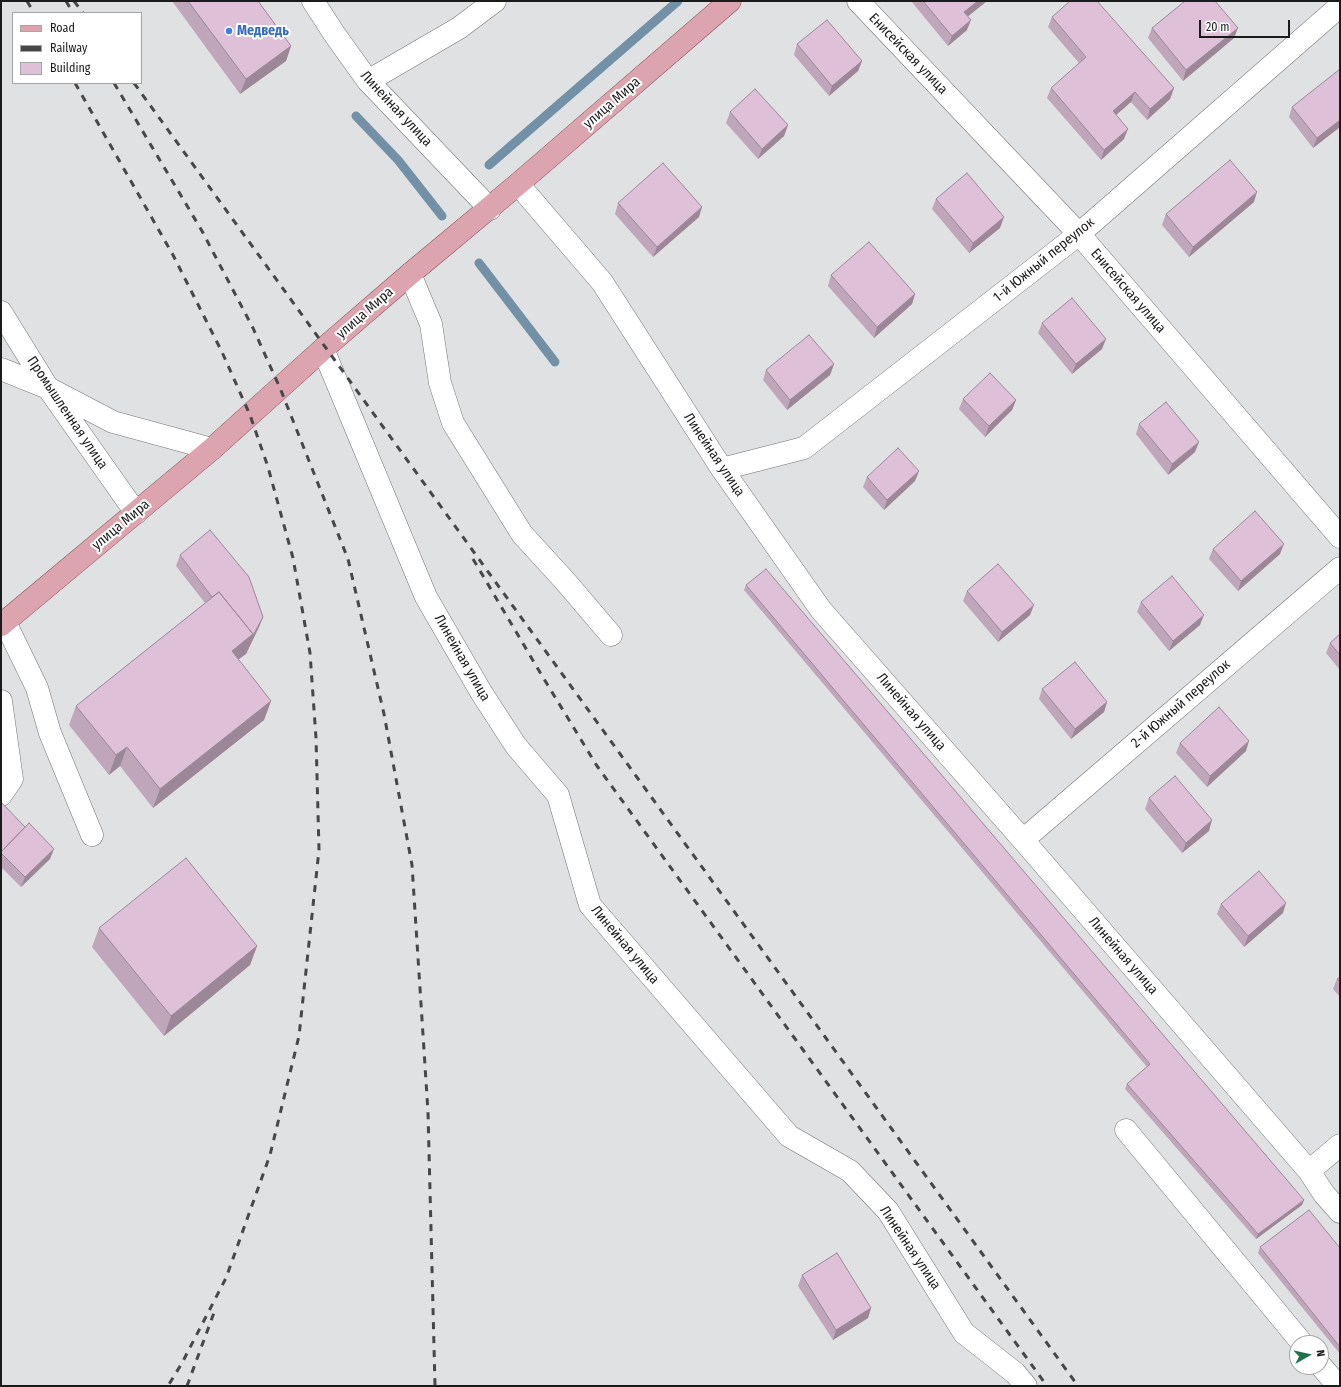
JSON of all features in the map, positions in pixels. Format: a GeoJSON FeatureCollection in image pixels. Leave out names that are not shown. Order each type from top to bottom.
{"type":"FeatureCollection","features":[{"type":"Feature","properties":{"kind":"main road","name":"улица Мира"},"geometry":{"type":"LineString","coordinates":[[3,623],[212,449],[323,349],[490,208],[730,1]]}},
{"type":"Feature","properties":{"kind":"street","name":"Линейная улица"},"geometry":{"type":"LineString","coordinates":[[313,1],[368,81],[490,208]]}},
{"type":"Feature","properties":{"kind":"street"},"geometry":{"type":"LineString","coordinates":[[368,81],[459,28],[495,1]]}},
{"type":"Feature","properties":{"kind":"street","name":"Енисейская улица"},"geometry":{"type":"LineString","coordinates":[[858,1],[1079,234],[1340,537]]}},
{"type":"Feature","properties":{"kind":"street","name":"1-й Южный переулок"},"geometry":{"type":"LineString","coordinates":[[722,469],[804,448],[1079,234],[1340,6]]}},
{"type":"Feature","properties":{"kind":"street","name":"Линейная улица"},"geometry":{"type":"LineString","coordinates":[[518,184],[602,282],[722,469],[821,610],[1023,840],[1309,1171],[1324,1194],[1340,1212]]}},
{"type":"Feature","properties":{"kind":"street"},"geometry":{"type":"LineString","coordinates":[[410,274],[431,324],[440,383],[453,423],[522,534],[565,580],[612,635]]}},
{"type":"Feature","properties":{"kind":"street","name":"Промышленная улица"},"geometry":{"type":"LineString","coordinates":[[1,312],[48,388],[136,513]]}},
{"type":"Feature","properties":{"kind":"street","name":"Линейная улица"},"geometry":{"type":"LineString","coordinates":[[323,349],[426,597],[481,692],[516,746],[558,795],[590,904],[789,1136],[850,1171],[888,1211],[964,1332],[1015,1373],[1026,1386]]}},
{"type":"Feature","properties":{"kind":"street"},"geometry":{"type":"LineString","coordinates":[[1,369],[48,388],[113,422],[212,449]]}},
{"type":"Feature","properties":{"kind":"street","name":"2-й Южный переулок"},"geometry":{"type":"LineString","coordinates":[[1023,840],[1340,568]]}},
{"type":"Feature","properties":{"kind":"street"},"geometry":{"type":"LineString","coordinates":[[3,623],[38,688],[50,733],[92,835]]}},
{"type":"Feature","properties":{"kind":"street"},"geometry":{"type":"LineString","coordinates":[[1,702],[12,779],[1,795]]}},
{"type":"Feature","properties":{"kind":"street"},"geometry":{"type":"LineString","coordinates":[[1126,1130],[1295,1335]]}},
{"type":"Feature","properties":{"kind":"street"},"geometry":{"type":"LineString","coordinates":[[1309,1171],[1340,1145]]}},
{"type":"Feature","properties":{"kind":"street"},"geometry":{"type":"LineString","coordinates":[[1329,1375],[1338,1386]]}},
{"type":"Feature","properties":{"kind":"building","name":"Медведь"},"geometry":{"type":"Polygon","coordinates":[[[188,1],[258,1],[291,46],[246,79],[188,1]]]}},
{"type":"Feature","properties":{"kind":"building"},"geometry":{"type":"Polygon","coordinates":[[[923,1],[978,1],[964,12],[971,20],[952,36],[923,1]]]}},
{"type":"Feature","properties":{"kind":"building"},"geometry":{"type":"Polygon","coordinates":[[[1070,1],[1097,1],[1174,88],[1150,109],[1135,92],[1113,111],[1128,129],[1104,150],[1051,88],[1086,57],[1052,17],[1070,1]]]}},
{"type":"Feature","properties":{"kind":"building"},"geometry":{"type":"Polygon","coordinates":[[[1185,1],[1215,1],[1238,28],[1186,70],[1152,28],[1185,1]]]}},
{"type":"Feature","properties":{"kind":"building"},"geometry":{"type":"Polygon","coordinates":[[[827,20],[862,61],[832,86],[797,44],[827,20]]]}},
{"type":"Feature","properties":{"kind":"building"},"geometry":{"type":"Polygon","coordinates":[[[1340,69],[1340,120],[1317,138],[1292,107],[1340,69]]]}},
{"type":"Feature","properties":{"kind":"building"},"geometry":{"type":"Polygon","coordinates":[[[755,89],[788,125],[762,149],[730,112],[755,89]]]}},
{"type":"Feature","properties":{"kind":"building"},"geometry":{"type":"Polygon","coordinates":[[[1230,160],[1257,192],[1193,247],[1166,214],[1230,160]]]}},
{"type":"Feature","properties":{"kind":"building"},"geometry":{"type":"Polygon","coordinates":[[[663,163],[702,207],[657,247],[618,203],[663,163]]]}},
{"type":"Feature","properties":{"kind":"building"},"geometry":{"type":"Polygon","coordinates":[[[967,173],[1004,217],[973,243],[936,199],[967,173]]]}},
{"type":"Feature","properties":{"kind":"building"},"geometry":{"type":"Polygon","coordinates":[[[869,242],[915,294],[877,327],[831,275],[869,242]]]}},
{"type":"Feature","properties":{"kind":"building"},"geometry":{"type":"Polygon","coordinates":[[[1072,298],[1106,339],[1076,364],[1042,323],[1072,298]]]}},
{"type":"Feature","properties":{"kind":"building"},"geometry":{"type":"Polygon","coordinates":[[[809,335],[834,364],[790,400],[766,370],[809,335]]]}},
{"type":"Feature","properties":{"kind":"building"},"geometry":{"type":"Polygon","coordinates":[[[990,373],[1016,400],[989,426],[963,399],[990,373]]]}},
{"type":"Feature","properties":{"kind":"building"},"geometry":{"type":"Polygon","coordinates":[[[1166,402],[1199,442],[1172,464],[1139,424],[1166,402]]]}},
{"type":"Feature","properties":{"kind":"building"},"geometry":{"type":"Polygon","coordinates":[[[898,448],[919,471],[887,500],[867,477],[898,448]]]}},
{"type":"Feature","properties":{"kind":"building"},"geometry":{"type":"Polygon","coordinates":[[[1255,511],[1284,544],[1241,581],[1213,549],[1255,511]]]}},
{"type":"Feature","properties":{"kind":"building"},"geometry":{"type":"Polygon","coordinates":[[[210,530],[249,577],[263,617],[249,643],[253,634],[219,592],[212,597],[180,555],[210,530]]]}},
{"type":"Feature","properties":{"kind":"building"},"geometry":{"type":"Polygon","coordinates":[[[998,564],[1034,605],[1002,632],[967,591],[998,564]]]}},
{"type":"Feature","properties":{"kind":"building"},"geometry":{"type":"Polygon","coordinates":[[[766,569],[1304,1200],[1258,1234],[1127,1084],[1150,1064],[746,585],[766,569]]]}},
{"type":"Feature","properties":{"kind":"building"},"geometry":{"type":"Polygon","coordinates":[[[1172,576],[1204,615],[1173,641],[1141,602],[1172,576]]]}},
{"type":"Feature","properties":{"kind":"building"},"geometry":{"type":"Polygon","coordinates":[[[219,592],[253,634],[232,651],[271,701],[160,789],[127,747],[116,755],[76,706],[219,592]]]}},
{"type":"Feature","properties":{"kind":"building"},"geometry":{"type":"Polygon","coordinates":[[[1340,634],[1340,655],[1330,643],[1340,634]]]}},
{"type":"Feature","properties":{"kind":"building"},"geometry":{"type":"Polygon","coordinates":[[[1075,662],[1107,702],[1075,729],[1042,689],[1075,662]]]}},
{"type":"Feature","properties":{"kind":"building"},"geometry":{"type":"Polygon","coordinates":[[[1219,707],[1249,741],[1210,776],[1180,743],[1219,707]]]}},
{"type":"Feature","properties":{"kind":"building"},"geometry":{"type":"Polygon","coordinates":[[[1175,776],[1212,820],[1186,843],[1149,798],[1175,776]]]}},
{"type":"Feature","properties":{"kind":"building"},"geometry":{"type":"Polygon","coordinates":[[[1,802],[25,827],[1,852],[1,802]]]}},
{"type":"Feature","properties":{"kind":"building"},"geometry":{"type":"Polygon","coordinates":[[[29,823],[54,849],[25,877],[1,852],[29,823]]]}},
{"type":"Feature","properties":{"kind":"building"},"geometry":{"type":"Polygon","coordinates":[[[186,858],[257,946],[171,1016],[99,928],[186,858]]]}},
{"type":"Feature","properties":{"kind":"building"},"geometry":{"type":"Polygon","coordinates":[[[1259,871],[1286,903],[1248,936],[1221,904],[1259,871]]]}},
{"type":"Feature","properties":{"kind":"building"},"geometry":{"type":"Polygon","coordinates":[[[1309,1210],[1340,1248],[1340,1347],[1260,1247],[1309,1210]]]}},
{"type":"Feature","properties":{"kind":"building"},"geometry":{"type":"Polygon","coordinates":[[[837,1253],[871,1308],[836,1330],[802,1275],[837,1253]]]}},
{"type":"Feature","properties":{"kind":"waterway"},"geometry":{"type":"LineString","coordinates":[[489,165],[678,1]]}},
{"type":"Feature","properties":{"kind":"waterway"},"geometry":{"type":"LineString","coordinates":[[356,116],[398,160],[442,216]]}},
{"type":"Feature","properties":{"kind":"waterway"},"geometry":{"type":"LineString","coordinates":[[479,263],[555,362]]}},
{"type":"Feature","properties":{"kind":"railway"},"geometry":{"type":"LineString","coordinates":[[27,1],[33,12]]}},
{"type":"Feature","properties":{"kind":"railway"},"geometry":{"type":"LineString","coordinates":[[66,1],[72,12]]}},
{"type":"Feature","properties":{"kind":"railway"},"geometry":{"type":"LineString","coordinates":[[74,1],[82,12]]}},
{"type":"Feature","properties":{"kind":"railway"},"geometry":{"type":"LineString","coordinates":[[76,84],[173,255],[222,352],[250,415],[268,467],[293,558],[310,653],[316,738],[319,850],[299,1036],[270,1155],[226,1278],[182,1363],[168,1386]]}},
{"type":"Feature","properties":{"kind":"railway"},"geometry":{"type":"LineString","coordinates":[[115,84],[202,231],[253,328],[280,388],[348,559],[384,714],[412,865],[428,1112],[435,1386]]}},
{"type":"Feature","properties":{"kind":"railway"},"geometry":{"type":"LineString","coordinates":[[135,84],[1078,1386]]}},
{"type":"Feature","properties":{"kind":"railway"},"geometry":{"type":"LineString","coordinates":[[473,559],[597,766],[1047,1386]]}},
{"type":"Feature","properties":{"kind":"railway"},"geometry":{"type":"LineString","coordinates":[[187,1386],[215,1310]]}},
{"type":"Feature","properties":{"kind":"place","name":"Медведь"},"geometry":{"type":"Point","coordinates":[229,31]}}]}
